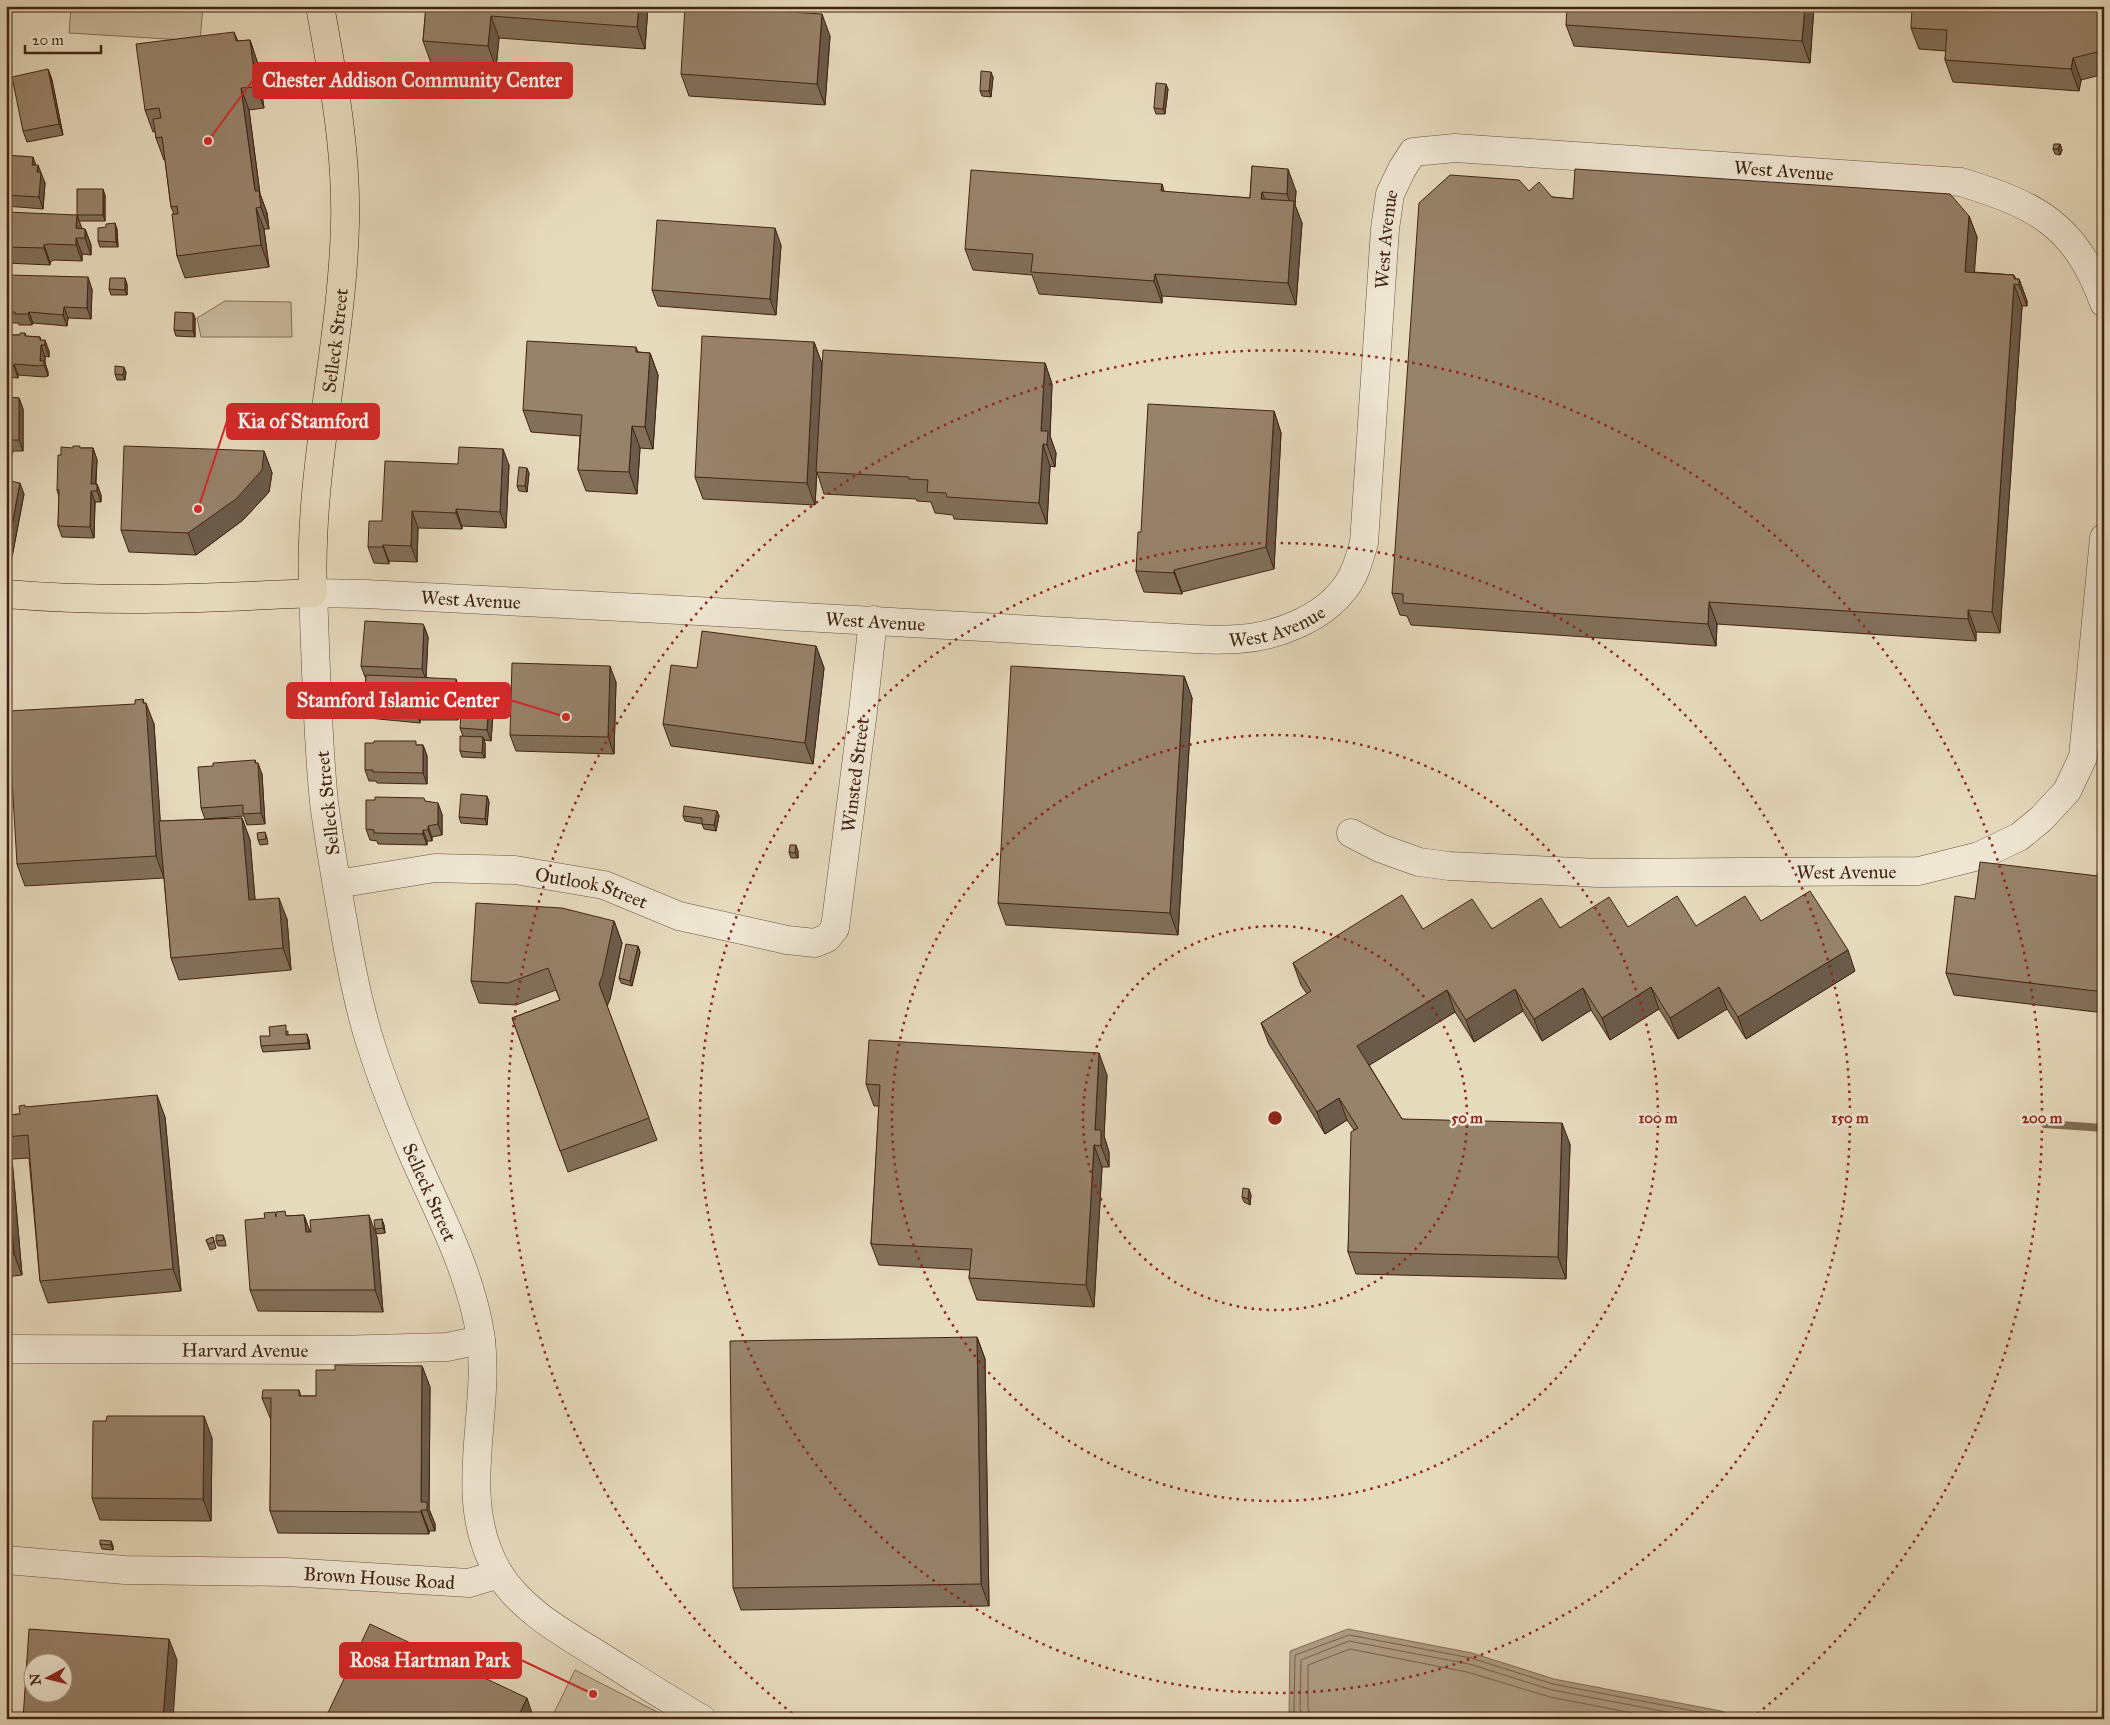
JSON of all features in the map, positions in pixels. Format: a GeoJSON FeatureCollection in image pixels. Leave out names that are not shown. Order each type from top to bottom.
{"type":"FeatureCollection","features":[{"type":"Feature","properties":{"kind":"main road","name":"Selleck Street"},"geometry":{"type":"LineString","coordinates":[[313,593],[312,532],[341,289],[346,223],[341,130],[320,6]]}},
{"type":"Feature","properties":{"kind":"main road","name":"West Avenue"},"geometry":{"type":"LineString","coordinates":[[6,594],[105,600],[167,600],[313,593]]}},
{"type":"Feature","properties":{"kind":"street","name":"West Avenue"},"geometry":{"type":"LineString","coordinates":[[313,593],[366,594],[873,620],[1195,639],[1239,640],[1266,635],[1309,618],[1330,604],[1345,589],[1356,568],[1364,543],[1385,229],[1390,194],[1413,152],[1464,149],[1960,182],[1998,193],[2038,212],[2065,234],[2084,258],[2104,303]]}},
{"type":"Feature","properties":{"kind":"street","name":"West Avenue"},"geometry":{"type":"LineString","coordinates":[[1351,833],[1380,848],[1419,862],[1449,866],[1598,874],[1919,871],[1979,856],[2019,837],[2041,819],[2068,791],[2084,757],[2104,538]]}},
{"type":"Feature","properties":{"kind":"street","name":"Selleck Street"},"geometry":{"type":"LineString","coordinates":[[313,593],[324,800],[336,884],[358,994],[372,1048],[394,1110],[464,1269],[481,1340],[483,1369],[475,1470],[476,1503],[485,1542],[499,1574]]}},
{"type":"Feature","properties":{"kind":"street","name":"Winsted Street"},"geometry":{"type":"LineString","coordinates":[[835,928],[864,711],[873,620]]}},
{"type":"Feature","properties":{"kind":"street","name":"Outlook Street"},"geometry":{"type":"LineString","coordinates":[[336,884],[435,868],[515,870],[604,885],[678,916],[788,940],[815,943],[827,938],[835,928]]}},
{"type":"Feature","properties":{"kind":"street","name":"Harvard Avenue"},"geometry":{"type":"LineString","coordinates":[[6,1349],[336,1350],[447,1347],[481,1340]]}},
{"type":"Feature","properties":{"kind":"street","name":"Brown House Road"},"geometry":{"type":"LineString","coordinates":[[6,1560],[125,1570],[286,1572],[469,1583],[499,1574]]}},
{"type":"Feature","properties":{"kind":"street"},"geometry":{"type":"LineString","coordinates":[[499,1574],[513,1593],[544,1620],[702,1719]]}},
{"type":"Feature","properties":{"kind":"shaded area"},"geometry":{"type":"Polygon","coordinates":[[[71,6],[203,6],[200,41],[69,33],[71,6]]]}},
{"type":"Feature","properties":{"kind":"shaded area"},"geometry":{"type":"Polygon","coordinates":[[[225,301],[291,302],[292,337],[201,337],[197,318],[225,301]]]}},
{"type":"Feature","properties":{"kind":"shaded area"},"geometry":{"type":"Polygon","coordinates":[[[575,1670],[671,1719],[551,1719],[575,1670]]]}},
{"type":"Feature","properties":{"kind":"water"},"geometry":{"type":"Polygon","coordinates":[[[1348,1629],[1472,1653],[1554,1679],[1721,1711],[1741,1719],[1293,1719],[1289,1714],[1290,1651],[1348,1629]]]}},
{"type":"Feature","properties":{"kind":"building"},"geometry":{"type":"Polygon","coordinates":[[[426,6],[639,6],[637,27],[491,16],[488,46],[423,41],[426,6]]]}},
{"type":"Feature","properties":{"kind":"building"},"geometry":{"type":"Polygon","coordinates":[[[685,6],[775,6],[775,11],[822,14],[817,84],[681,74],[685,6]]]}},
{"type":"Feature","properties":{"kind":"building"},"geometry":{"type":"Polygon","coordinates":[[[1567,6],[1805,6],[1802,41],[1566,25],[1567,6]]]}},
{"type":"Feature","properties":{"kind":"building"},"geometry":{"type":"Polygon","coordinates":[[[1912,6],[2104,6],[2104,60],[2097,52],[2073,58],[2071,69],[1945,60],[1947,30],[1911,28],[1912,6]]]}},
{"type":"Feature","properties":{"kind":"building"},"geometry":{"type":"Polygon","coordinates":[[[234,32],[236,41],[250,40],[256,87],[241,88],[255,191],[259,191],[261,207],[256,208],[261,245],[177,256],[172,214],[178,214],[177,206],[171,207],[162,137],[156,138],[153,119],[161,118],[159,108],[145,110],[136,44],[234,32]]]}},
{"type":"Feature","properties":{"kind":"building"},"geometry":{"type":"Polygon","coordinates":[[[48,69],[59,124],[23,131],[12,77],[48,69]]]}},
{"type":"Feature","properties":{"kind":"building"},"geometry":{"type":"Polygon","coordinates":[[[981,71],[991,72],[989,91],[980,91],[981,71]]]}},
{"type":"Feature","properties":{"kind":"building"},"geometry":{"type":"Polygon","coordinates":[[[1156,83],[1166,84],[1163,109],[1154,108],[1156,83]]]}},
{"type":"Feature","properties":{"kind":"building"},"geometry":{"type":"Polygon","coordinates":[[[2054,144],[2060,144],[2058,149],[2053,149],[2054,144]]]}},
{"type":"Feature","properties":{"kind":"building"},"geometry":{"type":"Polygon","coordinates":[[[6,155],[33,157],[32,165],[38,165],[37,172],[41,172],[39,197],[6,195],[6,155]]]}},
{"type":"Feature","properties":{"kind":"building"},"geometry":{"type":"Polygon","coordinates":[[[1252,166],[1288,169],[1287,194],[1262,192],[1261,199],[1294,201],[1288,283],[1155,274],[1154,281],[1031,272],[1033,254],[965,249],[971,170],[1162,184],[1161,191],[1250,198],[1252,166]]]}},
{"type":"Feature","properties":{"kind":"building"},"geometry":{"type":"Polygon","coordinates":[[[1575,169],[1950,194],[1969,216],[1965,272],[2014,275],[2014,279],[2019,279],[2019,285],[2014,284],[1992,612],[1968,610],[1968,619],[1709,602],[1708,624],[1403,603],[1403,594],[1392,593],[1419,203],[1450,175],[1519,180],[1529,191],[1539,182],[1552,197],[1573,199],[1575,169]]]}},
{"type":"Feature","properties":{"kind":"building"},"geometry":{"type":"Polygon","coordinates":[[[77,189],[103,189],[103,215],[77,215],[77,189]]]}},
{"type":"Feature","properties":{"kind":"building"},"geometry":{"type":"Polygon","coordinates":[[[6,212],[77,215],[76,228],[85,229],[85,238],[76,238],[76,245],[48,244],[44,245],[44,248],[6,247],[6,212]]]}},
{"type":"Feature","properties":{"kind":"building"},"geometry":{"type":"Polygon","coordinates":[[[657,220],[775,228],[770,299],[652,290],[657,220]]]}},
{"type":"Feature","properties":{"kind":"building"},"geometry":{"type":"Polygon","coordinates":[[[115,223],[116,242],[98,241],[98,228],[106,227],[106,224],[115,223]]]}},
{"type":"Feature","properties":{"kind":"building"},"geometry":{"type":"Polygon","coordinates":[[[7,275],[88,277],[87,308],[64,307],[63,315],[29,312],[28,314],[15,314],[15,312],[6,312],[7,275]]]}},
{"type":"Feature","properties":{"kind":"building"},"geometry":{"type":"Polygon","coordinates":[[[110,278],[125,278],[125,290],[109,289],[110,278]]]}},
{"type":"Feature","properties":{"kind":"building"},"geometry":{"type":"Polygon","coordinates":[[[175,312],[193,313],[193,331],[174,330],[175,312]]]}},
{"type":"Feature","properties":{"kind":"building"},"geometry":{"type":"Polygon","coordinates":[[[20,333],[25,333],[25,336],[40,337],[40,340],[45,340],[45,345],[41,345],[40,361],[44,361],[44,365],[14,364],[14,366],[6,366],[6,335],[20,335],[20,333]]]}},
{"type":"Feature","properties":{"kind":"building"},"geometry":{"type":"Polygon","coordinates":[[[702,336],[814,342],[807,483],[695,477],[702,336]]]}},
{"type":"Feature","properties":{"kind":"building"},"geometry":{"type":"Polygon","coordinates":[[[527,341],[636,347],[636,352],[650,353],[645,427],[632,426],[629,472],[578,470],[582,415],[523,410],[527,341]]]}},
{"type":"Feature","properties":{"kind":"building"},"geometry":{"type":"Polygon","coordinates":[[[823,350],[1045,363],[1041,431],[1048,431],[1047,445],[1043,444],[1039,503],[947,497],[946,493],[927,492],[928,480],[909,479],[909,477],[816,472],[823,350]]]}},
{"type":"Feature","properties":{"kind":"building"},"geometry":{"type":"Polygon","coordinates":[[[115,366],[124,367],[123,375],[115,374],[115,366]]]}},
{"type":"Feature","properties":{"kind":"building"},"geometry":{"type":"Polygon","coordinates":[[[6,397],[19,398],[19,440],[9,440],[8,444],[6,444],[6,397]]]}},
{"type":"Feature","properties":{"kind":"building"},"geometry":{"type":"Polygon","coordinates":[[[1148,404],[1274,411],[1266,547],[1174,570],[1174,573],[1136,571],[1138,532],[1141,532],[1148,404]]]}},
{"type":"Feature","properties":{"kind":"building"},"geometry":{"type":"Polygon","coordinates":[[[73,446],[93,448],[91,484],[97,484],[97,491],[91,491],[90,527],[58,526],[58,455],[61,455],[61,447],[73,448],[73,446]]]}},
{"type":"Feature","properties":{"kind":"building"},"geometry":{"type":"Polygon","coordinates":[[[124,446],[264,451],[262,470],[236,499],[188,533],[121,530],[124,446]]]}},
{"type":"Feature","properties":{"kind":"building"},"geometry":{"type":"Polygon","coordinates":[[[459,447],[503,449],[500,512],[456,509],[456,513],[412,511],[411,546],[383,545],[383,547],[368,547],[369,521],[382,521],[385,461],[458,464],[459,447]]]}},
{"type":"Feature","properties":{"kind":"building"},"geometry":{"type":"Polygon","coordinates":[[[519,467],[527,468],[525,486],[517,486],[519,467]]]}},
{"type":"Feature","properties":{"kind":"building"},"geometry":{"type":"Polygon","coordinates":[[[6,480],[20,483],[8,546],[6,545],[6,480]]]}},
{"type":"Feature","properties":{"kind":"building"},"geometry":{"type":"Polygon","coordinates":[[[365,621],[423,624],[422,669],[361,666],[365,621]]]}},
{"type":"Feature","properties":{"kind":"building"},"geometry":{"type":"Polygon","coordinates":[[[702,631],[816,646],[805,743],[663,724],[671,665],[697,668],[702,631]]]}},
{"type":"Feature","properties":{"kind":"building"},"geometry":{"type":"Polygon","coordinates":[[[512,663],[610,666],[608,737],[510,735],[512,663]]]}},
{"type":"Feature","properties":{"kind":"building"},"geometry":{"type":"Polygon","coordinates":[[[1011,666],[1184,676],[1170,913],[998,903],[1011,666]]]}},
{"type":"Feature","properties":{"kind":"building"},"geometry":{"type":"Polygon","coordinates":[[[366,675],[456,679],[454,709],[416,709],[416,712],[364,707],[366,675]]]}},
{"type":"Feature","properties":{"kind":"building"},"geometry":{"type":"Polygon","coordinates":[[[143,699],[143,703],[146,703],[156,856],[17,864],[8,711],[135,704],[135,700],[143,699]]]}},
{"type":"Feature","properties":{"kind":"building"},"geometry":{"type":"Polygon","coordinates":[[[462,701],[489,702],[487,730],[460,728],[462,701]]]}},
{"type":"Feature","properties":{"kind":"building"},"geometry":{"type":"Polygon","coordinates":[[[460,736],[483,737],[482,753],[460,751],[460,736]]]}},
{"type":"Feature","properties":{"kind":"building"},"geometry":{"type":"Polygon","coordinates":[[[374,741],[416,741],[416,745],[423,745],[423,773],[373,772],[373,770],[365,770],[365,743],[374,743],[374,741]]]}},
{"type":"Feature","properties":{"kind":"building"},"geometry":{"type":"Polygon","coordinates":[[[255,760],[255,763],[258,763],[261,813],[243,814],[243,805],[201,808],[198,767],[213,766],[213,763],[255,760]]]}},
{"type":"Feature","properties":{"kind":"building"},"geometry":{"type":"Polygon","coordinates":[[[461,794],[487,796],[485,819],[459,817],[461,794]]]}},
{"type":"Feature","properties":{"kind":"building"},"geometry":{"type":"Polygon","coordinates":[[[375,797],[424,798],[425,801],[438,803],[438,824],[428,826],[428,830],[423,830],[423,834],[374,833],[374,830],[366,829],[366,800],[375,800],[375,797]]]}},
{"type":"Feature","properties":{"kind":"building"},"geometry":{"type":"Polygon","coordinates":[[[684,806],[717,811],[714,825],[702,824],[702,818],[683,816],[684,806]]]}},
{"type":"Feature","properties":{"kind":"building"},"geometry":{"type":"Polygon","coordinates":[[[242,818],[249,900],[279,898],[283,948],[171,958],[159,821],[242,818]]]}},
{"type":"Feature","properties":{"kind":"building"},"geometry":{"type":"Polygon","coordinates":[[[2104,828],[2104,992],[1946,973],[1955,896],[1975,899],[1980,862],[2098,876],[2104,828]]]}},
{"type":"Feature","properties":{"kind":"building"},"geometry":{"type":"Polygon","coordinates":[[[265,832],[266,839],[258,840],[257,833],[265,832]]]}},
{"type":"Feature","properties":{"kind":"building"},"geometry":{"type":"Polygon","coordinates":[[[790,845],[796,845],[795,853],[789,852],[790,845]]]}},
{"type":"Feature","properties":{"kind":"building"},"geometry":{"type":"Polygon","coordinates":[[[1810,891],[1848,950],[1738,1017],[1719,987],[1670,1018],[1651,987],[1602,1018],[1583,988],[1534,1019],[1515,989],[1466,1020],[1447,990],[1357,1046],[1402,1119],[1562,1123],[1558,1257],[1348,1252],[1351,1132],[1358,1128],[1339,1098],[1317,1112],[1261,1023],[1311,991],[1293,963],[1402,895],[1423,929],[1472,899],[1492,929],[1541,898],[1560,928],[1609,897],[1628,927],[1677,896],[1696,926],[1745,896],[1761,921],[1810,891]]]}},
{"type":"Feature","properties":{"kind":"building"},"geometry":{"type":"Polygon","coordinates":[[[476,903],[562,908],[614,921],[599,984],[649,1118],[560,1151],[512,1018],[560,1000],[548,968],[508,983],[471,981],[476,903]]]}},
{"type":"Feature","properties":{"kind":"building"},"geometry":{"type":"Polygon","coordinates":[[[626,944],[638,946],[630,981],[619,978],[626,944]]]}},
{"type":"Feature","properties":{"kind":"building"},"geometry":{"type":"Polygon","coordinates":[[[286,1025],[286,1035],[307,1034],[308,1043],[261,1046],[260,1036],[270,1036],[269,1027],[286,1025]]]}},
{"type":"Feature","properties":{"kind":"building"},"geometry":{"type":"Polygon","coordinates":[[[869,1040],[1099,1053],[1095,1130],[1101,1130],[1101,1146],[1094,1145],[1086,1285],[969,1278],[972,1249],[871,1244],[880,1085],[866,1084],[869,1040]]]}},
{"type":"Feature","properties":{"kind":"building"},"geometry":{"type":"Polygon","coordinates":[[[157,1095],[173,1269],[40,1281],[28,1135],[6,1137],[6,1115],[20,1114],[19,1106],[25,1105],[25,1107],[157,1095]]]}},
{"type":"Feature","properties":{"kind":"building"},"geometry":{"type":"Polygon","coordinates":[[[6,1166],[14,1254],[6,1254],[6,1166]]]}},
{"type":"Feature","properties":{"kind":"building"},"geometry":{"type":"Polygon","coordinates":[[[1243,1188],[1249,1189],[1248,1199],[1242,1197],[1243,1188]]]}},
{"type":"Feature","properties":{"kind":"building"},"geometry":{"type":"Polygon","coordinates":[[[285,1211],[286,1216],[304,1215],[306,1232],[311,1232],[310,1220],[369,1215],[375,1290],[250,1290],[245,1220],[265,1218],[264,1213],[275,1212],[276,1217],[276,1212],[285,1211]]]}},
{"type":"Feature","properties":{"kind":"building"},"geometry":{"type":"Polygon","coordinates":[[[382,1219],[383,1228],[375,1229],[374,1220],[382,1219]]]}},
{"type":"Feature","properties":{"kind":"building"},"geometry":{"type":"Polygon","coordinates":[[[216,1235],[223,1235],[224,1240],[216,1241],[216,1235]]]}},
{"type":"Feature","properties":{"kind":"building"},"geometry":{"type":"Polygon","coordinates":[[[213,1237],[214,1242],[208,1244],[206,1240],[213,1237]]]}},
{"type":"Feature","properties":{"kind":"building"},"geometry":{"type":"Polygon","coordinates":[[[977,1337],[981,1584],[733,1588],[730,1341],[977,1337]]]}},
{"type":"Feature","properties":{"kind":"building"},"geometry":{"type":"Polygon","coordinates":[[[335,1365],[422,1366],[421,1502],[427,1502],[427,1510],[421,1510],[421,1512],[270,1511],[271,1398],[262,1398],[263,1390],[299,1390],[299,1396],[316,1396],[316,1370],[335,1370],[335,1365]]]}},
{"type":"Feature","properties":{"kind":"building"},"geometry":{"type":"Polygon","coordinates":[[[107,1416],[204,1416],[203,1499],[92,1498],[93,1421],[106,1421],[107,1416]]]}},
{"type":"Feature","properties":{"kind":"building"},"geometry":{"type":"Polygon","coordinates":[[[100,1540],[111,1541],[111,1545],[100,1544],[100,1540]]]}},
{"type":"Feature","properties":{"kind":"building"},"geometry":{"type":"Polygon","coordinates":[[[370,1624],[527,1698],[517,1719],[325,1719],[370,1624]]]}},
{"type":"Feature","properties":{"kind":"building"},"geometry":{"type":"Polygon","coordinates":[[[29,1629],[169,1639],[163,1719],[23,1719],[24,1702],[72,1702],[72,1652],[27,1652],[29,1629]]]}},
{"type":"Feature","properties":{"kind":"waterway"},"geometry":{"type":"LineString","coordinates":[[2045,1124],[2104,1128]]}},
{"type":"Feature","properties":{"kind":"place","name":"Chester Addison Community Center"},"geometry":{"type":"Point","coordinates":[208,141]}},
{"type":"Feature","properties":{"kind":"place","name":"Kia of Stamford"},"geometry":{"type":"Point","coordinates":[198,509]}},
{"type":"Feature","properties":{"kind":"place","name":"Stamford Islamic Center"},"geometry":{"type":"Point","coordinates":[566,717]}},
{"type":"Feature","properties":{"kind":"place","name":"Rosa Hartman Park"},"geometry":{"type":"Point","coordinates":[593,1694]}}]}
